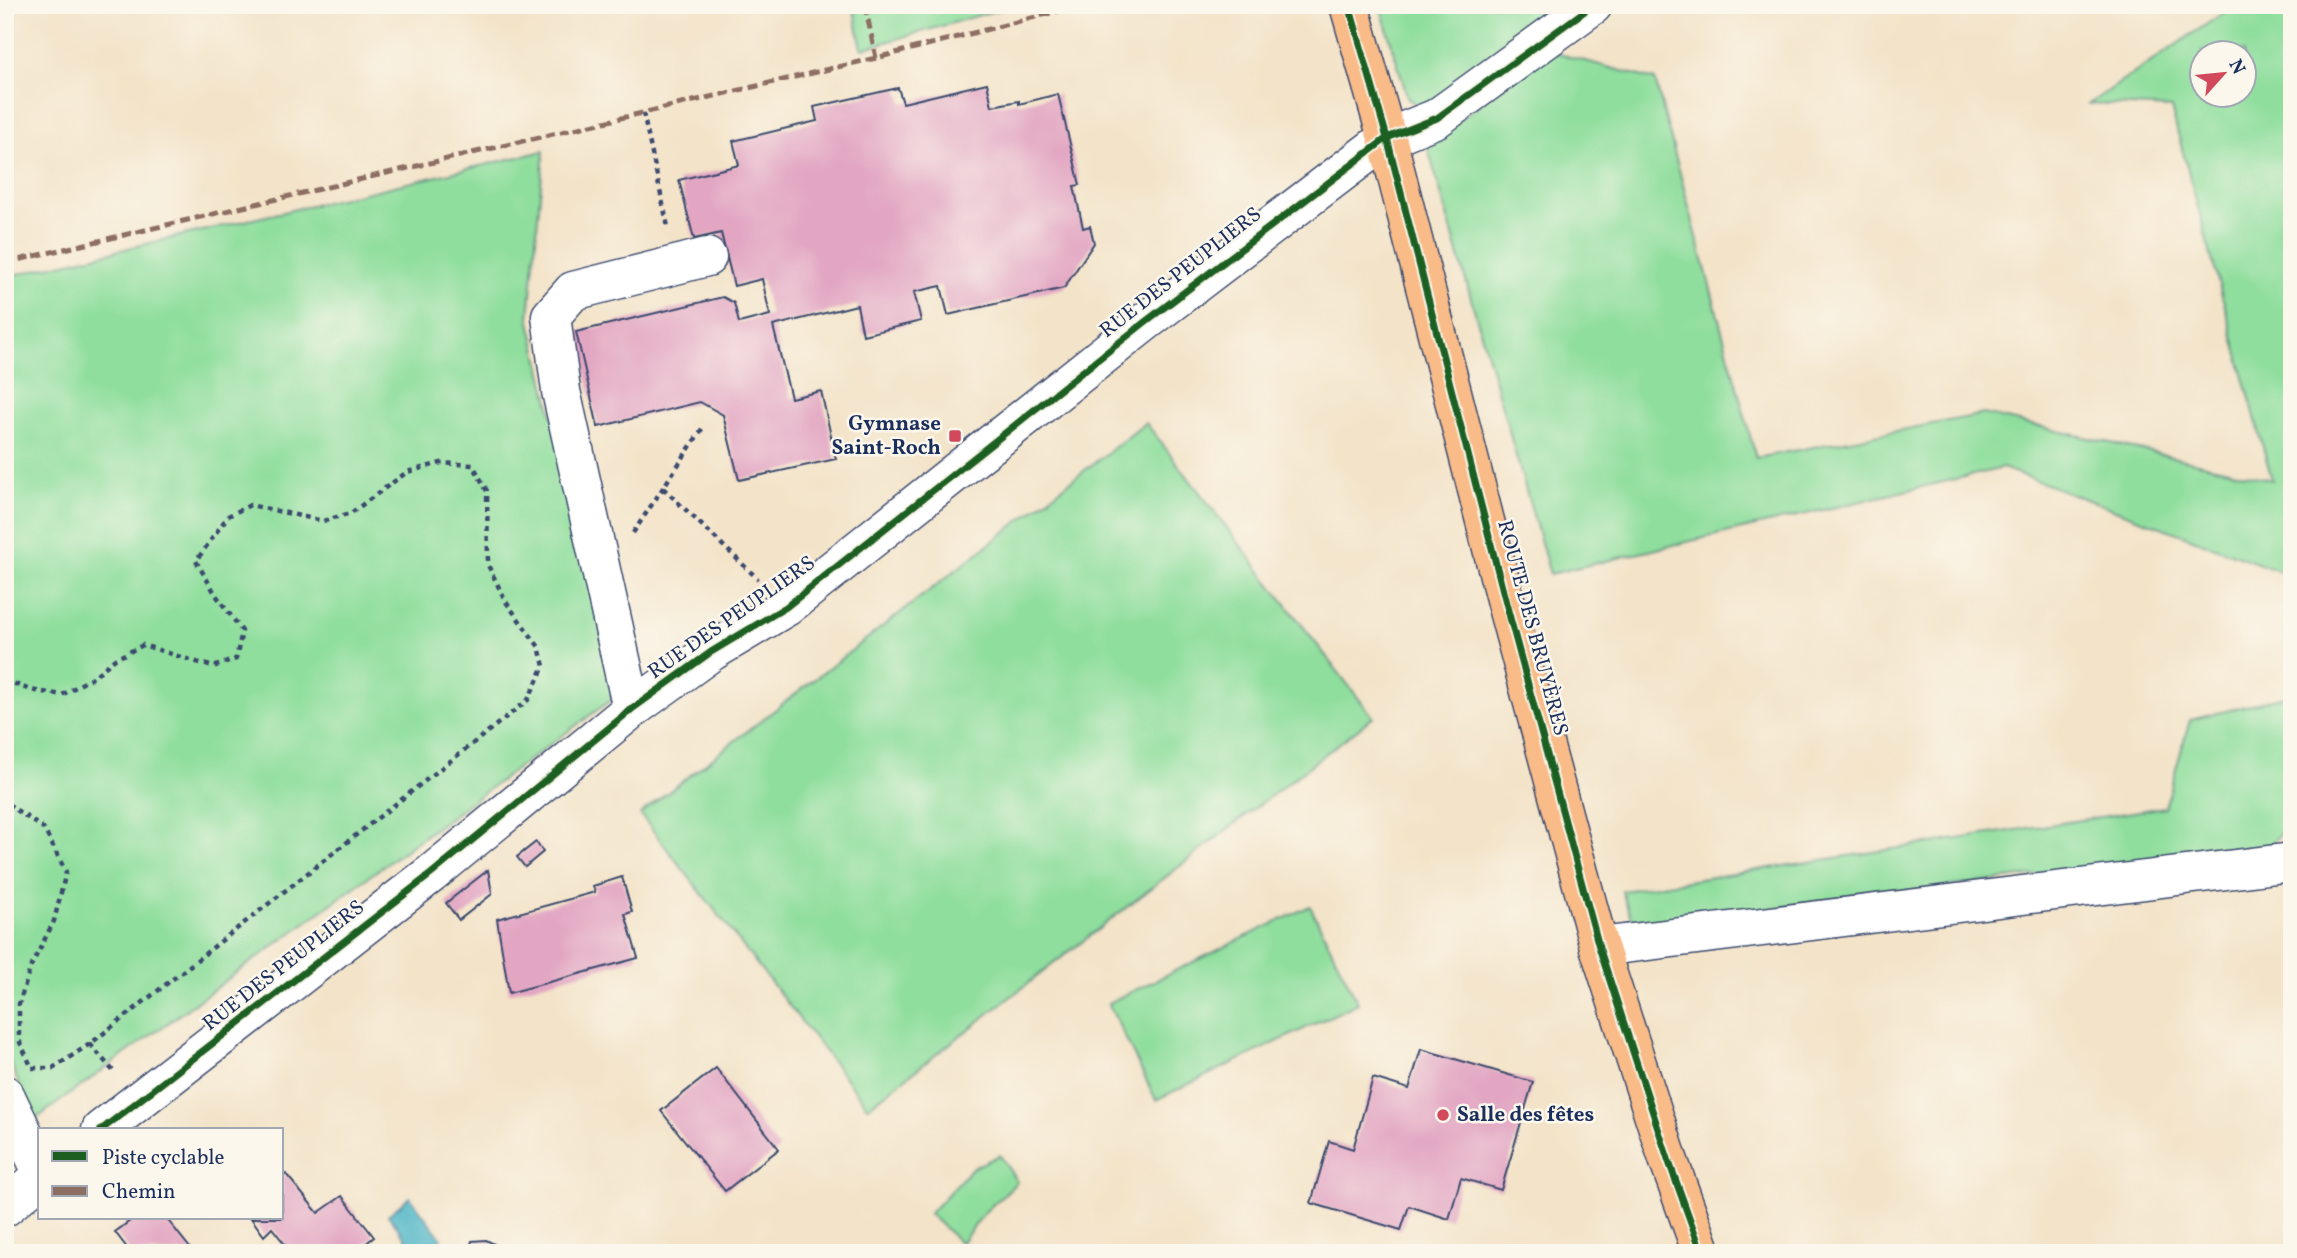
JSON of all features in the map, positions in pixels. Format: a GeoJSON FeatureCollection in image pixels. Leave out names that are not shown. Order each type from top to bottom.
{"type":"FeatureCollection","features":[{"type":"Feature","properties":{"kind":"main road","name":"ROUTE DES BRUYÈRES"},"geometry":{"type":"LineString","coordinates":[[1349,5],[1387,138],[1506,603],[1598,947],[1702,1253]]}},
{"type":"Feature","properties":{"kind":"street","name":"RUE DES PEUPLIERS"},"geometry":{"type":"LineString","coordinates":[[104,1128],[431,874],[632,709],[711,652],[786,607],[1145,322],[1387,138],[1437,118],[1593,5]]}},
{"type":"Feature","properties":{"kind":"street"},"geometry":{"type":"LineString","coordinates":[[632,709],[561,391],[551,316],[573,291],[692,261]]}},
{"type":"Feature","properties":{"kind":"street"},"geometry":{"type":"LineString","coordinates":[[1598,947],[2292,862]]}},
{"type":"Feature","properties":{"kind":"street"},"geometry":{"type":"LineString","coordinates":[[5,1095],[38,1164]]}},
{"type":"Feature","properties":{"kind":"street"},"geometry":{"type":"LineString","coordinates":[[5,1207],[38,1180]]}},
{"type":"Feature","properties":{"kind":"path"},"geometry":{"type":"LineString","coordinates":[[643,113],[692,261]]}},
{"type":"Feature","properties":{"kind":"path"},"geometry":{"type":"LineString","coordinates":[[602,580],[704,426]]}},
{"type":"Feature","properties":{"kind":"path"},"geometry":{"type":"LineString","coordinates":[[5,680],[30,690],[62,695],[93,677],[115,659],[143,645],[213,667],[236,659],[242,631],[216,596],[196,561],[228,516],[250,505],[323,521],[351,513],[407,472],[441,463],[473,465],[487,491],[488,565],[506,602],[539,647],[544,666],[528,699],[90,1044],[53,1068],[32,1068],[19,1040],[19,1004],[30,966],[54,921],[66,872],[44,829],[5,802]]}},
{"type":"Feature","properties":{"kind":"path"},"geometry":{"type":"LineString","coordinates":[[663,488],[786,607]]}},
{"type":"Feature","properties":{"kind":"green space"},"geometry":{"type":"Polygon","coordinates":[[[853,5],[1015,5],[862,49],[853,5]]]}},
{"type":"Feature","properties":{"kind":"green space"},"geometry":{"type":"Polygon","coordinates":[[[1380,5],[1574,5],[1422,107],[1408,99],[1380,5]]]}},
{"type":"Feature","properties":{"kind":"green space"},"geometry":{"type":"Polygon","coordinates":[[[2235,5],[2292,5],[2292,576],[2003,468],[1550,574],[1427,145],[1549,51],[1655,80],[1756,458],[1984,414],[2272,480],[2171,108],[2089,104],[2235,5]]]}},
{"type":"Feature","properties":{"kind":"green space"},"geometry":{"type":"Polygon","coordinates":[[[544,151],[529,317],[618,695],[33,1121],[5,1048],[5,277],[544,151]]]}},
{"type":"Feature","properties":{"kind":"green space"},"geometry":{"type":"Polygon","coordinates":[[[1146,423],[1373,717],[868,1107],[640,814],[1146,423]]]}},
{"type":"Feature","properties":{"kind":"green space"},"geometry":{"type":"Polygon","coordinates":[[[2292,694],[2292,821],[2270,845],[1634,927],[1622,891],[2165,807],[2190,720],[2292,694]]]}},
{"type":"Feature","properties":{"kind":"green space"},"geometry":{"type":"Polygon","coordinates":[[[1310,906],[1358,1003],[1156,1100],[1108,1003],[1310,906]]]}},
{"type":"Feature","properties":{"kind":"green space"},"geometry":{"type":"Polygon","coordinates":[[[1000,1155],[1017,1182],[986,1211],[961,1243],[929,1214],[972,1168],[1000,1155]]]}},
{"type":"Feature","properties":{"kind":"water"},"geometry":{"type":"Polygon","coordinates":[[[410,1197],[441,1238],[432,1245],[430,1253],[417,1253],[388,1215],[410,1197]]]}},
{"type":"Feature","properties":{"kind":"building"},"geometry":{"type":"Polygon","coordinates":[[[987,83],[992,106],[1019,101],[1019,104],[1058,94],[1080,185],[1074,186],[1083,228],[1090,226],[1094,243],[1064,288],[948,315],[941,286],[914,292],[921,321],[863,335],[857,305],[773,326],[791,398],[821,391],[836,459],[739,480],[723,415],[700,402],[598,427],[576,332],[723,297],[734,303],[739,323],[770,315],[762,279],[734,286],[721,233],[694,239],[679,180],[739,165],[733,141],[817,121],[814,107],[898,88],[903,103],[987,83]]]}},
{"type":"Feature","properties":{"kind":"building"},"geometry":{"type":"Polygon","coordinates":[[[536,842],[543,852],[525,867],[517,857],[536,842]]]}},
{"type":"Feature","properties":{"kind":"building"},"geometry":{"type":"Polygon","coordinates":[[[488,870],[492,894],[459,920],[446,903],[488,870]]]}},
{"type":"Feature","properties":{"kind":"building"},"geometry":{"type":"Polygon","coordinates":[[[622,877],[632,912],[625,914],[638,958],[509,993],[497,919],[595,892],[593,886],[622,877]]]}},
{"type":"Feature","properties":{"kind":"building","name":"Salle des fêtes"},"geometry":{"type":"Polygon","coordinates":[[[1421,1049],[1533,1082],[1501,1190],[1461,1178],[1449,1219],[1409,1206],[1401,1230],[1311,1203],[1329,1141],[1353,1149],[1373,1078],[1409,1089],[1421,1049]]]}},
{"type":"Feature","properties":{"kind":"building"},"geometry":{"type":"Polygon","coordinates":[[[716,1068],[779,1149],[725,1191],[661,1111],[716,1068]]]}},
{"type":"Feature","properties":{"kind":"building"},"geometry":{"type":"Polygon","coordinates":[[[286,1174],[318,1213],[342,1196],[374,1237],[354,1253],[282,1253],[288,1248],[272,1228],[264,1236],[252,1220],[284,1220],[286,1174]]]}},
{"type":"Feature","properties":{"kind":"building"},"geometry":{"type":"Polygon","coordinates":[[[131,1220],[168,1220],[194,1253],[131,1253],[115,1232],[131,1220]]]}},
{"type":"Feature","properties":{"kind":"building"},"geometry":{"type":"Polygon","coordinates":[[[486,1240],[500,1247],[504,1253],[468,1253],[472,1241],[486,1240]]]}},
{"type":"Feature","properties":{"kind":"marked path"},"geometry":{"type":"LineString","coordinates":[[865,5],[876,58]]}},
{"type":"Feature","properties":{"kind":"marked path"},"geometry":{"type":"LineString","coordinates":[[5,263],[876,58],[1082,5]]}},
{"type":"Feature","properties":{"kind":"cycle path"},"geometry":{"type":"LineString","coordinates":[[1349,5],[1387,138],[1506,603],[1599,947],[1668,1159],[1702,1253]]}},
{"type":"Feature","properties":{"kind":"cycle path"},"geometry":{"type":"LineString","coordinates":[[104,1128],[431,874],[632,709],[711,652],[786,607],[1145,322],[1387,138],[1437,118],[1593,5]]}},
{"type":"Feature","properties":{"kind":"place","name":"Gymnase Saint-Roch"},"geometry":{"type":"Point","coordinates":[955,436]}},
{"type":"Feature","properties":{"kind":"place","name":"Salle des fêtes"},"geometry":{"type":"Point","coordinates":[1443,1115]}}]}
